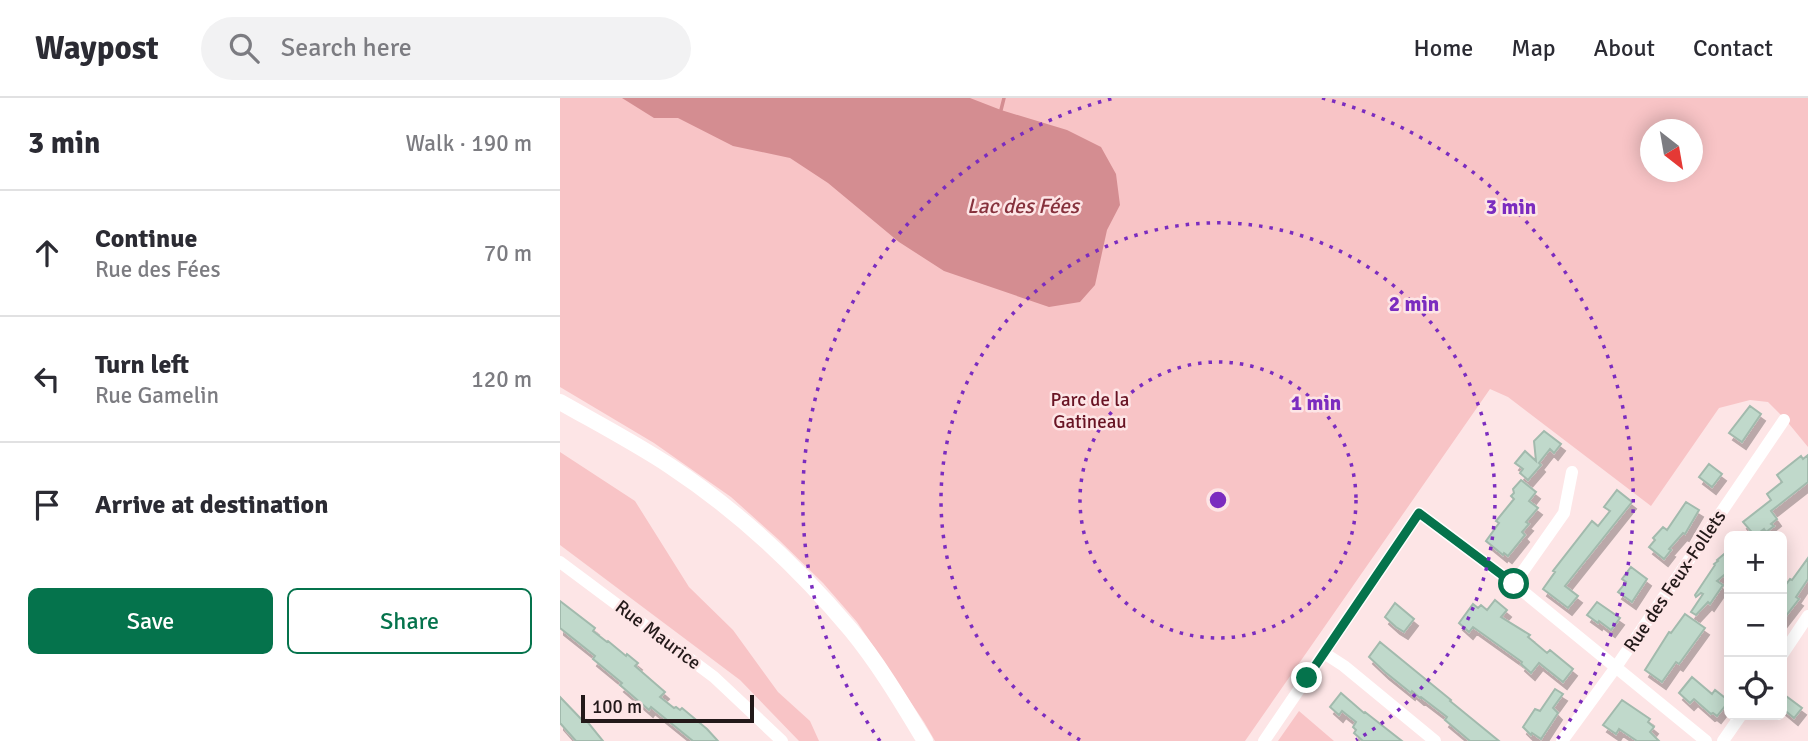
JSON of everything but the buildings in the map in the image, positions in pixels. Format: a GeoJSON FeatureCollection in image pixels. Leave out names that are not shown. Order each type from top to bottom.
{"type":"FeatureCollection","features":[{"type":"Feature","properties":{"kind":"street"},"geometry":{"type":"LineString","coordinates":[[560,402],[670,466],[734,512],[799,573],[852,631],[899,697],[925,741]]}},
{"type":"Feature","properties":{"kind":"street","name":"Rue des Feux-Follets"},"geometry":{"type":"LineString","coordinates":[[1562,741],[1616,667],[1784,420]]}},
{"type":"Feature","properties":{"kind":"street"},"geometry":{"type":"LineString","coordinates":[[1514,584],[1564,513],[1572,472]]}},
{"type":"Feature","properties":{"kind":"street"},"geometry":{"type":"LineString","coordinates":[[1264,741],[1419,513],[1514,584],[1706,741]]}},
{"type":"Feature","properties":{"kind":"street","name":"Rue Maurice"},"geometry":{"type":"LineString","coordinates":[[560,562],[714,677],[782,741]]}},
{"type":"Feature","properties":{"kind":"street"},"geometry":{"type":"LineString","coordinates":[[1787,648],[1808,616]]}},
{"type":"Feature","properties":{"kind":"street"},"geometry":{"type":"LineString","coordinates":[[1324,653],[1344,666],[1435,741]]}},
{"type":"Feature","properties":{"kind":"street"},"geometry":{"type":"LineString","coordinates":[[1723,741],[1738,720]]}},
{"type":"Feature","properties":{"kind":"green space","name":"Parc de la Gatineau"},"geometry":{"type":"Polygon","coordinates":[[[560,98],[1808,98],[1808,447],[1768,402],[1750,400],[1719,408],[1651,506],[1508,397],[1490,389],[1245,741],[935,741],[857,622],[823,583],[731,497],[654,443],[560,387],[560,98]]]}},
{"type":"Feature","properties":{"kind":"green space"},"geometry":{"type":"Polygon","coordinates":[[[560,452],[635,501],[689,587],[733,630],[778,692],[810,721],[819,741],[799,741],[740,680],[560,545],[560,452]]]}},
{"type":"Feature","properties":{"kind":"green space"},"geometry":{"type":"Polygon","coordinates":[[[1299,711],[1334,741],[1278,741],[1299,711]]]}},
{"type":"Feature","properties":{"kind":"water","name":"Lac des Fées"},"geometry":{"type":"Polygon","coordinates":[[[622,98],[970,98],[1067,130],[1101,147],[1116,174],[1120,205],[1107,230],[1095,285],[1080,302],[1049,307],[944,271],[899,242],[828,183],[790,158],[733,146],[678,118],[654,118],[622,98]]]}},
{"type":"Feature","properties":{"kind":"waterway"},"geometry":{"type":"LineString","coordinates":[[1001,110],[1004,98]]}},
{"type":"Feature","properties":{"kind":"route"},"geometry":{"type":"LineString","coordinates":[[1307,678],[1419,513],[1514,584]]}}]}
